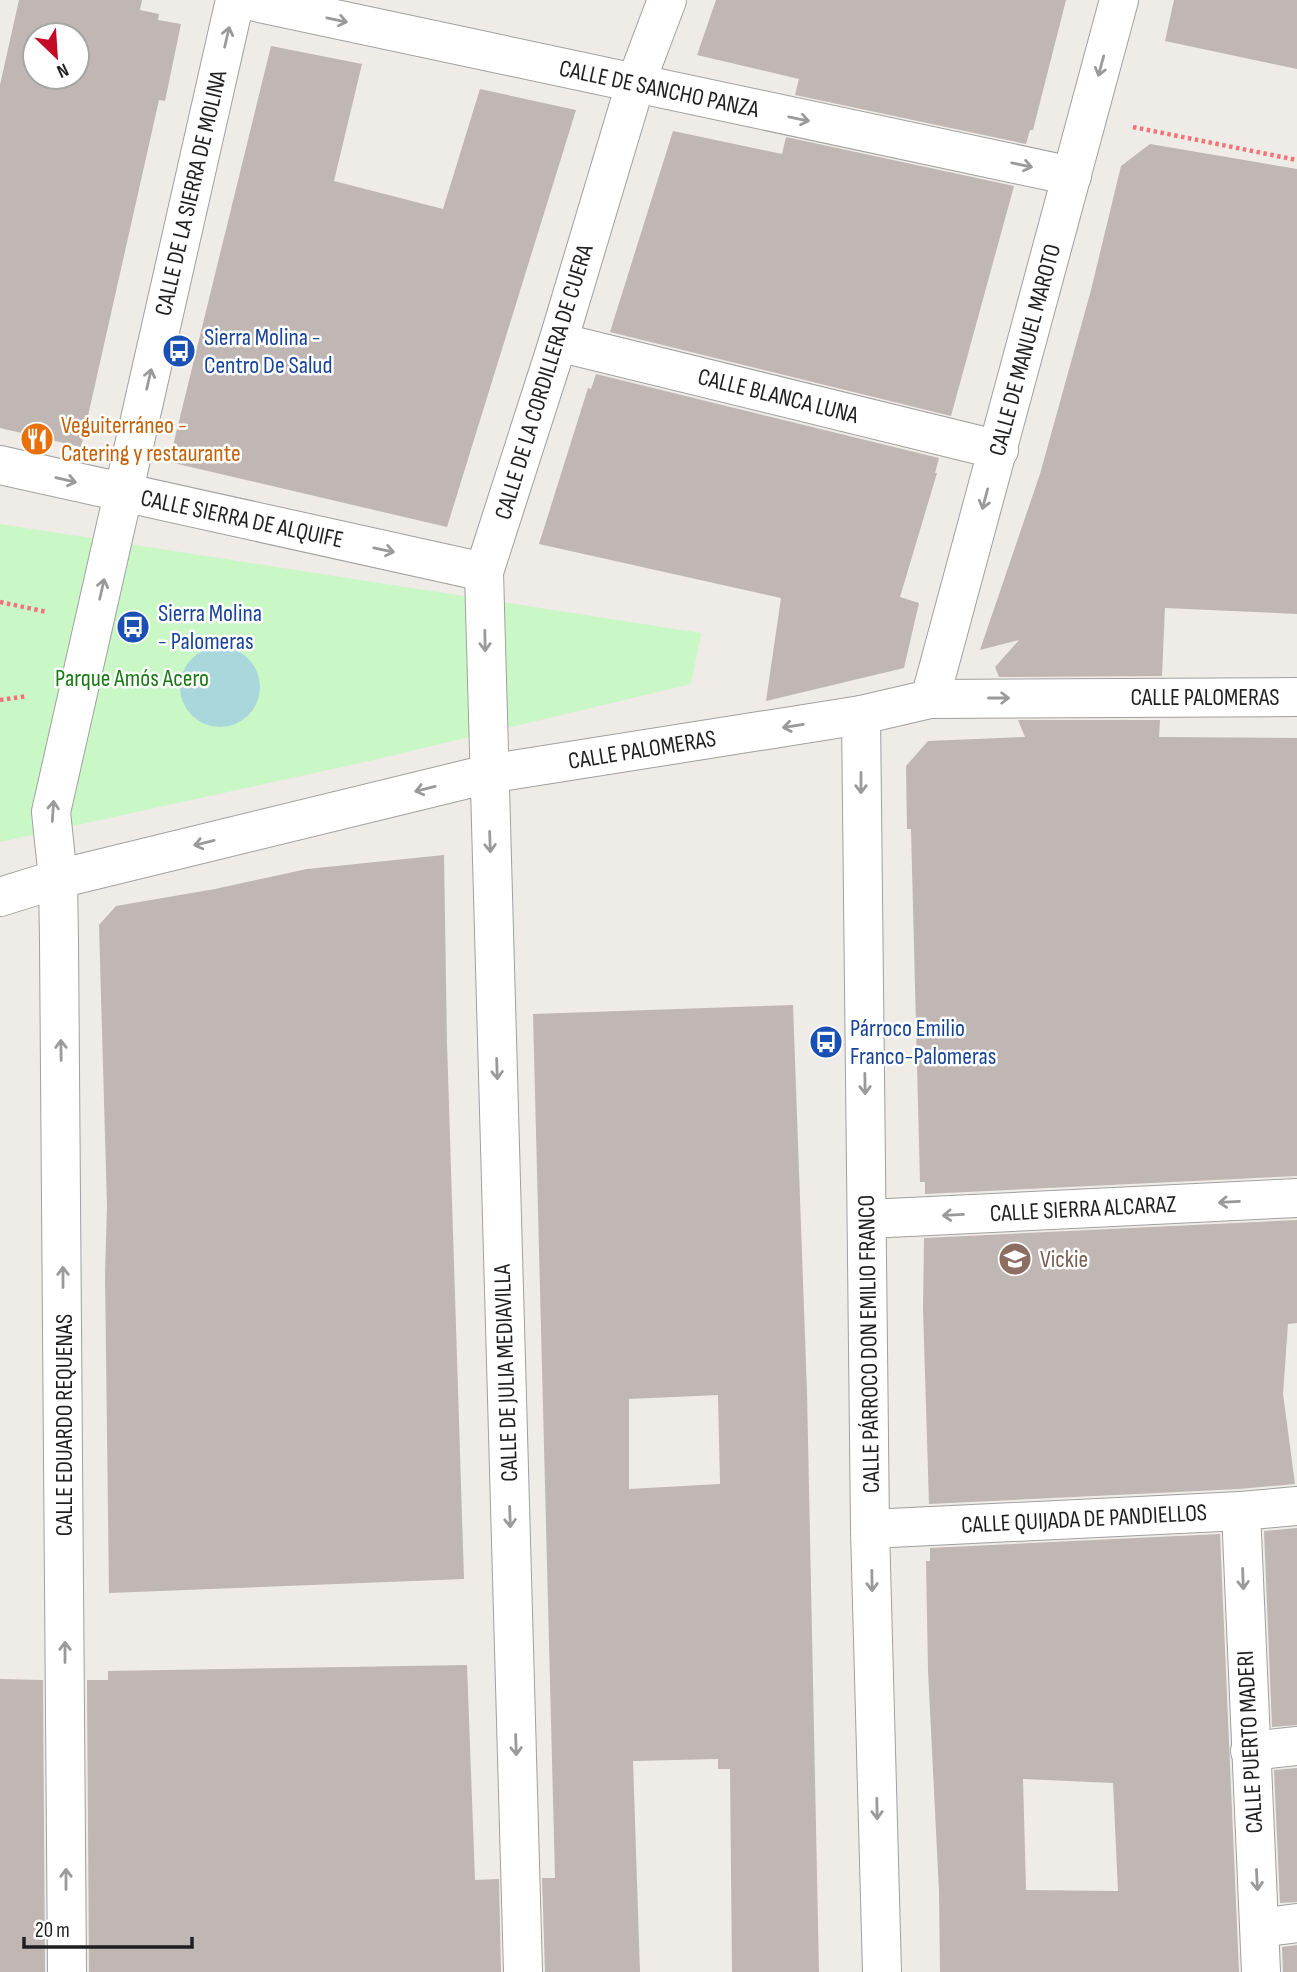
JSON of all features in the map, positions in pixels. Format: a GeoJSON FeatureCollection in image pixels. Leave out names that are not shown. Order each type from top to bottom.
{"type":"FeatureCollection","features":[{"type":"Feature","properties":{"kind":"street","name":"CALLE DE LA SIERRA DE MOLINA"},"geometry":{"type":"LineString","coordinates":[[58,879],[51,812],[235,0]]}},
{"type":"Feature","properties":{"kind":"street","name":"CALLE DE SANCHO PANZA"},"geometry":{"type":"LineString","coordinates":[[246,0],[1072,176]]}},
{"type":"Feature","properties":{"kind":"street","name":"CALLE DE LA CORDILLERA DE CUERA"},"geometry":{"type":"LineString","coordinates":[[488,774],[484,572],[558,342],[635,85],[667,0]]}},
{"type":"Feature","properties":{"kind":"street","name":"CALLE DE MANUEL MAROTO"},"geometry":{"type":"LineString","coordinates":[[930,699],[1119,0]]}},
{"type":"Feature","properties":{"kind":"street","name":"CALLE BLANCA LUNA"},"geometry":{"type":"LineString","coordinates":[[558,342],[999,450]]}},
{"type":"Feature","properties":{"kind":"street","name":"CALLE SIERRA DE ALQUIFE"},"geometry":{"type":"LineString","coordinates":[[0,465],[484,572]]}},
{"type":"Feature","properties":{"kind":"street","name":"CALLE PALOMERAS"},"geometry":{"type":"LineString","coordinates":[[0,897],[58,879],[488,774],[861,715],[930,699],[1297,697]]}},
{"type":"Feature","properties":{"kind":"street","name":"CALLE PÁRROCO DON EMILIO FRANCO"},"geometry":{"type":"LineString","coordinates":[[861,715],[870,1529],[882,1972]]}},
{"type":"Feature","properties":{"kind":"street","name":"CALLE DE JULIA MEDIAVILLA"},"geometry":{"type":"LineString","coordinates":[[488,774],[523,1972]]}},
{"type":"Feature","properties":{"kind":"street","name":"CALLE EDUARDO REQUENAS"},"geometry":{"type":"LineString","coordinates":[[58,879],[63,1265],[66,1972]]}},
{"type":"Feature","properties":{"kind":"street","name":"CALLE SIERRA ALCARAZ"},"geometry":{"type":"LineString","coordinates":[[868,1219],[1297,1198]]}},
{"type":"Feature","properties":{"kind":"street","name":"CALLE QUIJADA DE PANDIELLOS"},"geometry":{"type":"LineString","coordinates":[[870,1529],[1297,1506]]}},
{"type":"Feature","properties":{"kind":"street","name":"CALLE PUERTO MADERI"},"geometry":{"type":"LineString","coordinates":[[1241,1511],[1261,1972]]}},
{"type":"Feature","properties":{"kind":"street"},"geometry":{"type":"LineString","coordinates":[[1250,1751],[1297,1746]]}},
{"type":"Feature","properties":{"kind":"street"},"geometry":{"type":"LineString","coordinates":[[1260,1927],[1297,1923]]}},
{"type":"Feature","properties":{"kind":"path"},"geometry":{"type":"LineString","coordinates":[[1147,130],[1297,160]]}},
{"type":"Feature","properties":{"kind":"green space","name":"Parque Amós Acero"},"geometry":{"type":"Polygon","coordinates":[[[0,524],[701,633],[691,684],[369,761],[0,842],[0,524]]]}},
{"type":"Feature","properties":{"kind":"water"},"geometry":{"type":"Polygon","coordinates":[[[212,647],[228,647],[249,658],[260,679],[260,695],[249,716],[228,727],[212,727],[198,721],[186,709],[180,695],[180,679],[186,665],[198,653],[212,647]]]}},
{"type":"Feature","properties":{"kind":"building"},"geometry":{"type":"Polygon","coordinates":[[[19,0],[142,0],[140,10],[159,14],[158,20],[181,24],[165,101],[159,100],[81,447],[0,428],[0,85],[19,0]]]}},
{"type":"Feature","properties":{"kind":"building"},"geometry":{"type":"Polygon","coordinates":[[[716,0],[1066,0],[1033,130],[1030,130],[1026,144],[795,95],[799,79],[697,55],[716,0]]]}},
{"type":"Feature","properties":{"kind":"building"},"geometry":{"type":"Polygon","coordinates":[[[1174,0],[1297,0],[1297,69],[1165,41],[1174,0]]]}},
{"type":"Feature","properties":{"kind":"building"},"geometry":{"type":"Polygon","coordinates":[[[271,46],[362,64],[334,181],[443,209],[480,89],[576,110],[447,527],[169,462],[271,46]]]}},
{"type":"Feature","properties":{"kind":"building"},"geometry":{"type":"Polygon","coordinates":[[[673,131],[782,154],[786,137],[1014,186],[951,416],[610,332],[673,131]]]}},
{"type":"Feature","properties":{"kind":"building"},"geometry":{"type":"Polygon","coordinates":[[[1150,144],[1297,169],[1297,614],[1165,608],[1162,676],[999,677],[995,667],[1019,640],[980,650],[1040,474],[1091,290],[1121,166],[1150,144]]]}},
{"type":"Feature","properties":{"kind":"building"},"geometry":{"type":"Polygon","coordinates":[[[596,374],[939,458],[937,473],[900,597],[919,603],[904,668],[766,701],[781,598],[539,544],[588,388],[591,389],[596,374]]]}},
{"type":"Feature","properties":{"kind":"building"},"geometry":{"type":"Polygon","coordinates":[[[1018,720],[1160,720],[1159,737],[1297,738],[1297,1176],[925,1194],[925,1182],[920,1182],[911,829],[907,829],[906,766],[928,741],[1025,737],[1018,720]]]}},
{"type":"Feature","properties":{"kind":"building"},"geometry":{"type":"Polygon","coordinates":[[[444,855],[447,1043],[464,1579],[109,1593],[105,1275],[107,1206],[99,925],[116,906],[215,889],[307,869],[444,855]]]}},
{"type":"Feature","properties":{"kind":"building"},"geometry":{"type":"Polygon","coordinates":[[[793,1005],[807,1392],[819,1972],[732,1972],[730,1769],[718,1769],[718,1759],[633,1761],[640,1972],[545,1972],[542,1878],[555,1878],[533,1014],[793,1005]],[[718,1395],[629,1399],[629,1489],[720,1484],[718,1395]]]}},
{"type":"Feature","properties":{"kind":"building"},"geometry":{"type":"Polygon","coordinates":[[[1297,1220],[1297,1323],[1288,1324],[1283,1394],[1295,1484],[929,1504],[923,1309],[924,1238],[1297,1220]]]}},
{"type":"Feature","properties":{"kind":"building"},"geometry":{"type":"Polygon","coordinates":[[[1297,1528],[1297,1725],[1272,1727],[1264,1531],[1297,1528]]]}},
{"type":"Feature","properties":{"kind":"building"},"geometry":{"type":"Polygon","coordinates":[[[1220,1534],[1239,1972],[940,1972],[939,1891],[928,1670],[926,1561],[930,1561],[930,1548],[1220,1534]],[[1023,1779],[1026,1890],[1118,1891],[1113,1783],[1023,1779]]]}},
{"type":"Feature","properties":{"kind":"building"},"geometry":{"type":"Polygon","coordinates":[[[467,1665],[475,1880],[499,1879],[501,1972],[89,1972],[87,1680],[108,1680],[108,1671],[467,1665]]]}},
{"type":"Feature","properties":{"kind":"building"},"geometry":{"type":"Polygon","coordinates":[[[0,1679],[43,1680],[45,1972],[0,1972],[0,1679]]]}},
{"type":"Feature","properties":{"kind":"building"},"geometry":{"type":"Polygon","coordinates":[[[1297,1768],[1297,1902],[1280,1903],[1274,1770],[1297,1768]]]}},
{"type":"Feature","properties":{"kind":"building"},"geometry":{"type":"Polygon","coordinates":[[[1297,1945],[1297,1972],[1283,1972],[1282,1947],[1297,1945]]]}},
{"type":"Feature","properties":{"kind":"place","name":"Sierra Molina - Centro De Salud"},"geometry":{"type":"Point","coordinates":[179,351]}},
{"type":"Feature","properties":{"kind":"place","name":"Veguiterráneo - Catering y restaurante"},"geometry":{"type":"Point","coordinates":[37,439]}},
{"type":"Feature","properties":{"kind":"place","name":"Sierra Molina - Palomeras"},"geometry":{"type":"Point","coordinates":[133,627]}},
{"type":"Feature","properties":{"kind":"place","name":"Párroco Emilio Franco-Palomeras"},"geometry":{"type":"Point","coordinates":[826,1042]}},
{"type":"Feature","properties":{"kind":"place","name":"Vickie"},"geometry":{"type":"Point","coordinates":[1015,1259]}}]}
